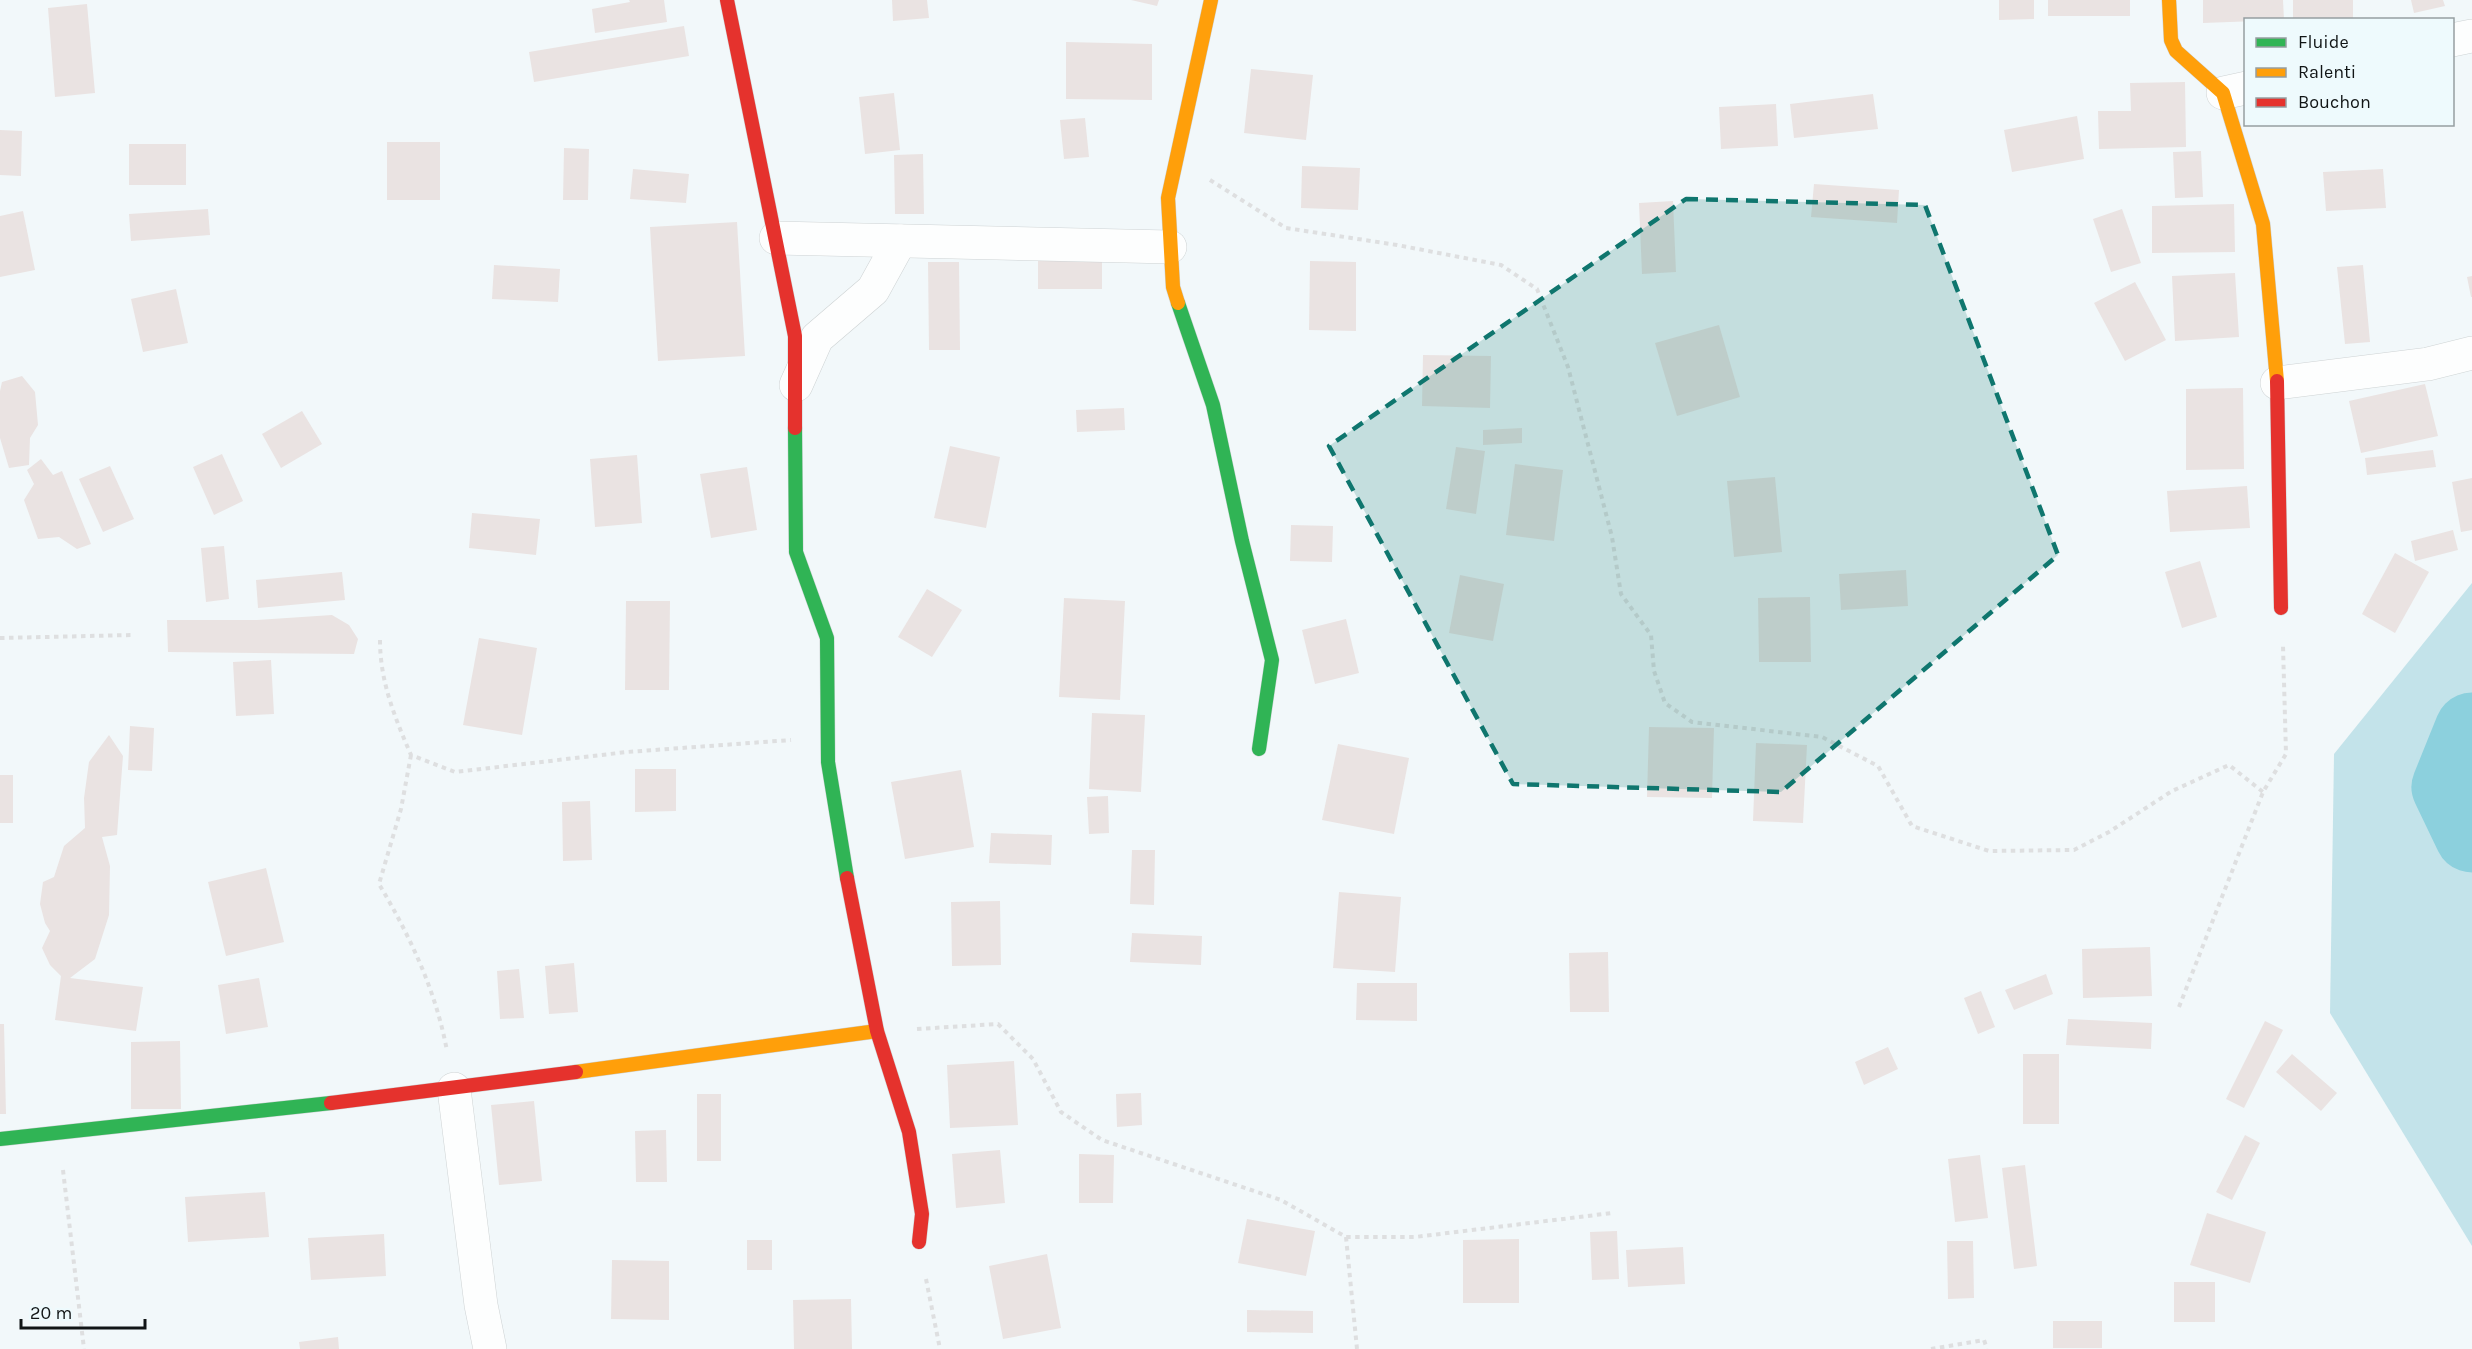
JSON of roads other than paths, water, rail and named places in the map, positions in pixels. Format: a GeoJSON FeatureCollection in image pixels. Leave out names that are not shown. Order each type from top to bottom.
{"type":"FeatureCollection","features":[{"type":"Feature","properties":{"kind":"street"},"geometry":{"type":"LineString","coordinates":[[728,0],[795,336],[796,552],[799,568],[825,628],[828,762],[853,914],[877,1031],[909,1132],[922,1214],[919,1242]]}},
{"type":"Feature","properties":{"kind":"street"},"geometry":{"type":"LineString","coordinates":[[1211,0],[1168,198],[1170,247],[1173,287],[1214,405],[1242,541],[1272,660],[1258,748]]}},
{"type":"Feature","properties":{"kind":"street"},"geometry":{"type":"LineString","coordinates":[[2169,0],[2171,40],[2176,51],[2234,91],[2263,224],[2277,383],[2282,608]]}},
{"type":"Feature","properties":{"kind":"street"},"geometry":{"type":"LineString","coordinates":[[2454,40],[2472,36]]}},
{"type":"Feature","properties":{"kind":"street"},"geometry":{"type":"LineString","coordinates":[[776,238],[1170,247]]}},
{"type":"Feature","properties":{"kind":"street"},"geometry":{"type":"LineString","coordinates":[[796,385],[817,338],[873,290],[900,241]]}},
{"type":"Feature","properties":{"kind":"street"},"geometry":{"type":"LineString","coordinates":[[2277,383],[2428,364],[2472,352]]}},
{"type":"Feature","properties":{"kind":"street"},"geometry":{"type":"LineString","coordinates":[[0,1138],[454,1089],[877,1031]]}},
{"type":"Feature","properties":{"kind":"street"},"geometry":{"type":"LineString","coordinates":[[454,1089],[481,1305],[490,1349]]}},
{"type":"Feature","properties":{"kind":"waterway"},"geometry":{"type":"LineString","coordinates":[[2472,730],[2449,787],[2472,835]]}}]}
